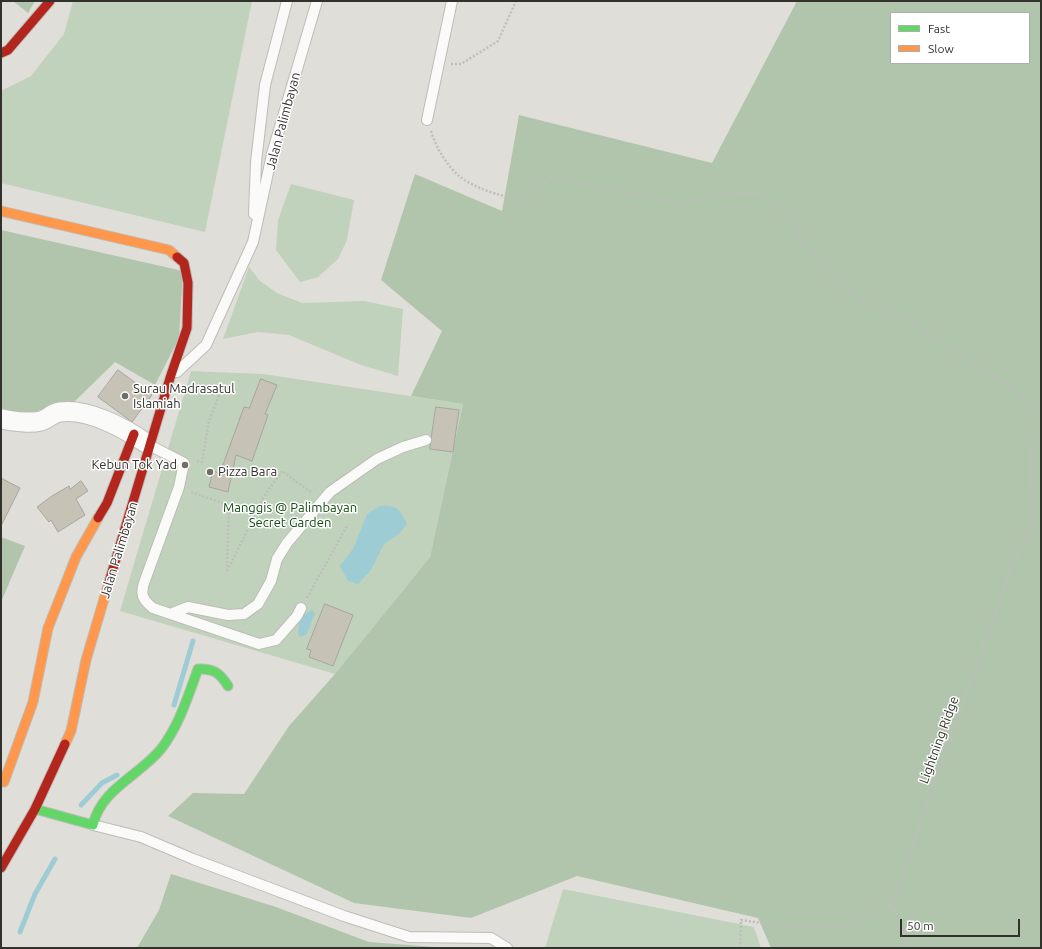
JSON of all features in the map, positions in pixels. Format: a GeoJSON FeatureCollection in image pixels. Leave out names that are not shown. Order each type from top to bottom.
{"type":"FeatureCollection","features":[{"type":"Feature","properties":{"kind":"street"},"geometry":{"type":"LineString","coordinates":[[1,53],[8,50],[50,1]]}},
{"type":"Feature","properties":{"kind":"street"},"geometry":{"type":"LineString","coordinates":[[1,211],[169,250],[184,263],[188,283],[187,328],[170,378]]}},
{"type":"Feature","properties":{"kind":"street","name":"Jalan Palimbayan"},"geometry":{"type":"LineString","coordinates":[[1,868],[35,809],[71,730],[86,660],[151,446],[170,378]]}},
{"type":"Feature","properties":{"kind":"street"},"geometry":{"type":"LineString","coordinates":[[1,419],[20,422],[42,421],[50,415],[60,412],[85,414],[120,426],[151,446]]}},
{"type":"Feature","properties":{"kind":"street"},"geometry":{"type":"LineString","coordinates":[[4,782],[33,702],[48,628],[76,557],[107,503],[134,434]]}},
{"type":"Feature","properties":{"kind":"street"},"geometry":{"type":"LineString","coordinates":[[35,809],[93,825],[97,810],[112,794],[153,758],[170,735],[184,709],[198,669],[207,668],[221,673],[228,686]]}},
{"type":"Feature","properties":{"kind":"lane","name":"Jalan Palimbayan"},"geometry":{"type":"LineString","coordinates":[[253,242],[256,162],[266,85],[287,1]]}},
{"type":"Feature","properties":{"kind":"lane","name":"Jalan Palimbayan"},"geometry":{"type":"LineString","coordinates":[[170,378],[206,345],[253,242],[272,154],[317,1]]}},
{"type":"Feature","properties":{"kind":"lane"},"geometry":{"type":"LineString","coordinates":[[427,120],[452,1]]}},
{"type":"Feature","properties":{"kind":"lane"},"geometry":{"type":"LineString","coordinates":[[172,613],[188,607],[228,615],[244,614],[258,604],[271,581],[277,559],[287,543],[330,492],[377,459],[403,447],[426,440]]}},
{"type":"Feature","properties":{"kind":"lane"},"geometry":{"type":"LineString","coordinates":[[151,446],[184,464],[179,487],[141,592],[144,601],[153,608],[172,613],[258,644],[276,640],[297,616],[300,608]]}},
{"type":"Feature","properties":{"kind":"lane"},"geometry":{"type":"LineString","coordinates":[[93,825],[141,837],[193,859],[344,916],[409,937],[491,938],[507,948]]}},
{"type":"Feature","properties":{"kind":"path"},"geometry":{"type":"LineString","coordinates":[[439,64],[461,64],[498,41],[516,1]]}},
{"type":"Feature","properties":{"kind":"path"},"geometry":{"type":"LineString","coordinates":[[427,120],[437,150],[458,176],[491,193],[514,197],[530,196],[552,177],[684,204],[719,194],[759,192],[789,216],[806,247],[843,289],[860,300],[902,315],[936,339],[1010,386],[1041,422]]}},
{"type":"Feature","properties":{"kind":"path"},"geometry":{"type":"LineString","coordinates":[[184,464],[185,458],[202,462],[209,421],[220,393]]}},
{"type":"Feature","properties":{"kind":"path","name":"Lightning Ridge"},"geometry":{"type":"LineString","coordinates":[[892,903],[1007,579],[1032,520],[1031,445],[1041,437]]}},
{"type":"Feature","properties":{"kind":"path"},"geometry":{"type":"LineString","coordinates":[[179,487],[229,505],[227,571],[265,495],[282,471],[307,489]]}},
{"type":"Feature","properties":{"kind":"path"},"geometry":{"type":"LineString","coordinates":[[300,608],[318,580],[348,524]]}},
{"type":"Feature","properties":{"kind":"path"},"geometry":{"type":"LineString","coordinates":[[740,948],[740,920],[782,926],[845,926],[892,903],[910,948]]}},
{"type":"Feature","properties":{"kind":"green space"},"geometry":{"type":"Polygon","coordinates":[[[13,1],[35,1],[28,13],[13,1]]]}},
{"type":"Feature","properties":{"kind":"green space"},"geometry":{"type":"Polygon","coordinates":[[[73,1],[252,1],[205,232],[1,183],[1,91],[31,76],[64,34],[73,1]]]}},
{"type":"Feature","properties":{"kind":"green space"},"geometry":{"type":"Polygon","coordinates":[[[797,1],[1041,1],[1041,948],[771,948],[758,918],[577,876],[471,918],[354,903],[168,816],[193,793],[244,794],[289,726],[335,674],[430,557],[463,404],[411,396],[442,331],[381,280],[415,174],[502,211],[519,115],[712,163],[797,1]]]}},
{"type":"Feature","properties":{"kind":"green space"},"geometry":{"type":"Polygon","coordinates":[[[291,184],[354,200],[347,240],[338,259],[318,277],[300,282],[276,250],[278,220],[291,184]]]}},
{"type":"Feature","properties":{"kind":"green space"},"geometry":{"type":"Polygon","coordinates":[[[1,230],[183,271],[179,338],[155,385],[115,362],[72,404],[2,418],[1,230]]]}},
{"type":"Feature","properties":{"kind":"green space"},"geometry":{"type":"Polygon","coordinates":[[[249,267],[260,281],[277,293],[302,303],[364,301],[403,309],[398,376],[361,365],[289,335],[258,332],[223,339],[249,267]]]}},
{"type":"Feature","properties":{"kind":"green space","name":"Manggis @ Palimbayan Secret Garden"},"geometry":{"type":"Polygon","coordinates":[[[191,371],[263,374],[463,404],[430,557],[335,674],[120,611],[191,371]]]}},
{"type":"Feature","properties":{"kind":"green space"},"geometry":{"type":"Polygon","coordinates":[[[1,537],[25,546],[1,602],[1,537]]]}},
{"type":"Feature","properties":{"kind":"green space"},"geometry":{"type":"Polygon","coordinates":[[[171,874],[276,907],[369,942],[449,948],[137,948],[159,910],[171,874]]]}},
{"type":"Feature","properties":{"kind":"green space"},"geometry":{"type":"Polygon","coordinates":[[[563,889],[754,927],[761,948],[545,948],[563,889]]]}},
{"type":"Feature","properties":{"kind":"water"},"geometry":{"type":"Polygon","coordinates":[[[380,506],[394,507],[400,511],[407,524],[399,534],[384,544],[371,570],[358,584],[348,581],[340,566],[353,549],[367,514],[380,506]]]}},
{"type":"Feature","properties":{"kind":"water"},"geometry":{"type":"Polygon","coordinates":[[[312,610],[315,613],[307,634],[300,637],[298,635],[299,618],[312,610]]]}},
{"type":"Feature","properties":{"kind":"building","name":"Surau Madrasatul Islamiah"},"geometry":{"type":"Polygon","coordinates":[[[118,370],[152,395],[132,422],[98,397],[118,370]]]}},
{"type":"Feature","properties":{"kind":"building"},"geometry":{"type":"Polygon","coordinates":[[[261,379],[277,385],[265,414],[268,415],[252,461],[236,455],[228,492],[209,487],[213,471],[220,473],[244,407],[249,408],[261,379]]]}},
{"type":"Feature","properties":{"kind":"building"},"geometry":{"type":"Polygon","coordinates":[[[436,407],[459,410],[453,452],[430,449],[436,407]]]}},
{"type":"Feature","properties":{"kind":"building"},"geometry":{"type":"Polygon","coordinates":[[[1,478],[20,488],[1,526],[1,478]]]}},
{"type":"Feature","properties":{"kind":"building"},"geometry":{"type":"Polygon","coordinates":[[[81,481],[88,491],[76,499],[85,515],[58,532],[51,520],[49,522],[37,507],[52,496],[69,486],[70,489],[81,481]]]}},
{"type":"Feature","properties":{"kind":"building"},"geometry":{"type":"Polygon","coordinates":[[[325,604],[353,615],[333,666],[309,657],[311,650],[307,649],[325,604]]]}},
{"type":"Feature","properties":{"kind":"waterway"},"geometry":{"type":"LineString","coordinates":[[174,705],[193,641]]}},
{"type":"Feature","properties":{"kind":"waterway"},"geometry":{"type":"LineString","coordinates":[[81,805],[102,783],[117,775]]}},
{"type":"Feature","properties":{"kind":"waterway"},"geometry":{"type":"LineString","coordinates":[[20,932],[35,894],[55,859]]}},
{"type":"Feature","properties":{"kind":"traffic: fast"},"geometry":{"type":"LineString","coordinates":[[35,809],[93,825],[97,813],[112,792],[152,759],[161,749],[173,731],[198,669],[208,669],[216,672],[228,686]]}},
{"type":"Feature","properties":{"kind":"traffic: slow"},"geometry":{"type":"LineString","coordinates":[[1,211],[169,250],[177,257]]}},
{"type":"Feature","properties":{"kind":"traffic: slow"},"geometry":{"type":"LineString","coordinates":[[4,782],[33,702],[48,628],[76,557],[98,518]]}},
{"type":"Feature","properties":{"kind":"traffic: slow"},"geometry":{"type":"LineString","coordinates":[[65,744],[71,731],[86,660],[109,582]]}},
{"type":"Feature","properties":{"kind":"traffic: jam"},"geometry":{"type":"LineString","coordinates":[[1,53],[8,50],[50,1]]}},
{"type":"Feature","properties":{"kind":"traffic: jam"},"geometry":{"type":"LineString","coordinates":[[109,582],[170,378],[187,328],[188,283],[184,263],[177,257]]}},
{"type":"Feature","properties":{"kind":"traffic: jam"},"geometry":{"type":"LineString","coordinates":[[98,518],[107,503],[134,434]]}},
{"type":"Feature","properties":{"kind":"traffic: jam"},"geometry":{"type":"LineString","coordinates":[[1,868],[35,809],[65,744]]}},
{"type":"Feature","properties":{"kind":"place","name":"Surau Madrasatul Islamiah"},"geometry":{"type":"Point","coordinates":[125,396]}},
{"type":"Feature","properties":{"kind":"place","name":"Kebun Tok Yad"},"geometry":{"type":"Point","coordinates":[185,465]}},
{"type":"Feature","properties":{"kind":"place","name":"Pizza Bara"},"geometry":{"type":"Point","coordinates":[210,472]}}]}
